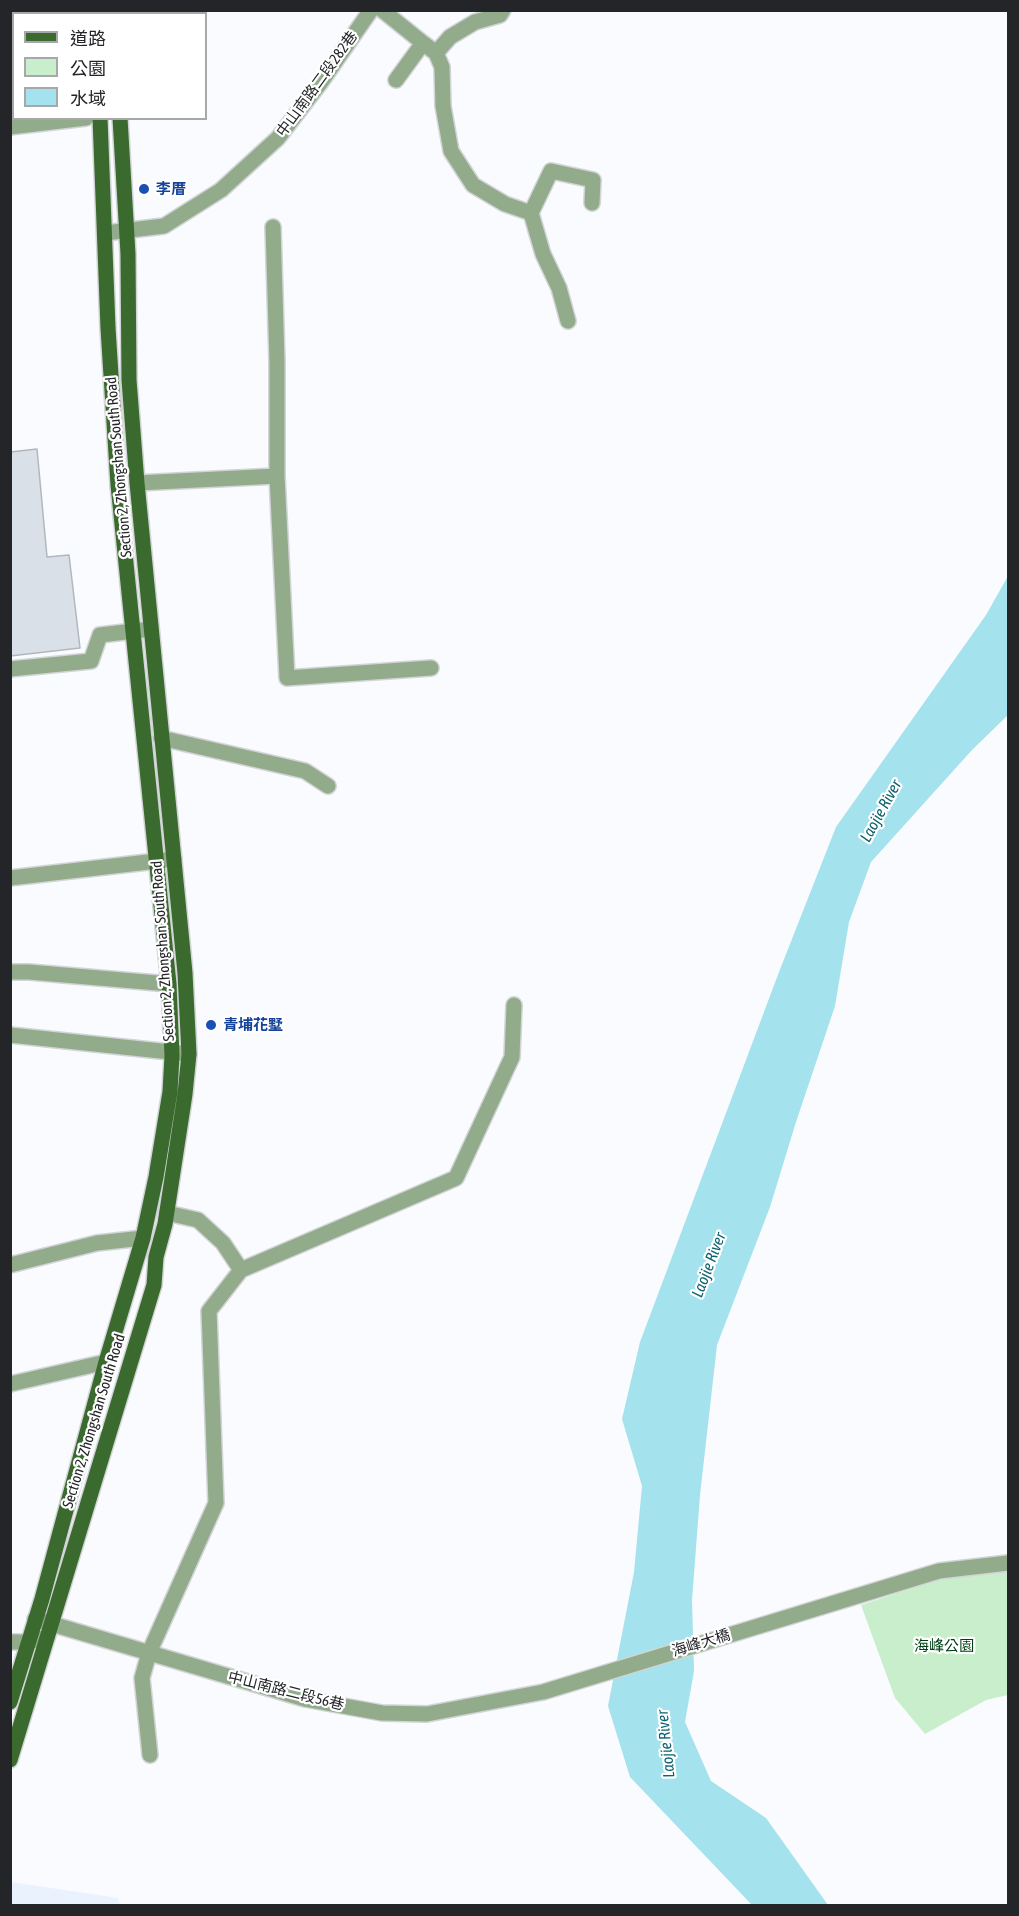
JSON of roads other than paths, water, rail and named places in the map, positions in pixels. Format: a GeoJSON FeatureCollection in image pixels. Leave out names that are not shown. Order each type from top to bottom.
{"type":"FeatureCollection","features":[{"type":"Feature","properties":{"kind":"main road","name":"Section 2, Zhongshan South Road"},"geometry":{"type":"LineString","coordinates":[[12,1694],[36,1619],[106,1362],[143,1238],[170,1092],[172,1053],[169,984],[118,485],[108,328],[99,120]]}},
{"type":"Feature","properties":{"kind":"main road","name":"Section 2, Zhongshan South Road"},"geometry":{"type":"LineString","coordinates":[[11,1759],[154,1285],[156,1257],[167,1213],[189,1054],[185,973],[129,380],[126,231],[120,120]]}},
{"type":"Feature","properties":{"kind":"street","name":"中山南路二段282巷"},"geometry":{"type":"LineString","coordinates":[[105,233],[164,226],[221,190],[278,138],[321,82],[370,10]]}},
{"type":"Feature","properties":{"kind":"street"},"geometry":{"type":"LineString","coordinates":[[382,10],[436,53],[442,67],[443,106],[451,151],[472,185],[505,204],[531,213]]}},
{"type":"Feature","properties":{"kind":"street"},"geometry":{"type":"LineString","coordinates":[[436,53],[450,37],[475,22],[500,15],[503,10]]}},
{"type":"Feature","properties":{"kind":"street"},"geometry":{"type":"LineString","coordinates":[[396,80],[423,43]]}},
{"type":"Feature","properties":{"kind":"street"},"geometry":{"type":"LineString","coordinates":[[10,127],[69,120]]}},
{"type":"Feature","properties":{"kind":"street"},"geometry":{"type":"LineString","coordinates":[[568,321],[559,288],[543,254],[531,213],[551,171],[593,180],[592,204]]}},
{"type":"Feature","properties":{"kind":"street"},"geometry":{"type":"LineString","coordinates":[[273,227],[277,361],[277,476],[286,678],[432,668]]}},
{"type":"Feature","properties":{"kind":"street"},"geometry":{"type":"LineString","coordinates":[[137,483],[277,476]]}},
{"type":"Feature","properties":{"kind":"street"},"geometry":{"type":"LineString","coordinates":[[10,669],[91,661],[100,635],[151,629]]}},
{"type":"Feature","properties":{"kind":"street"},"geometry":{"type":"LineString","coordinates":[[161,738],[305,771],[328,786]]}},
{"type":"Feature","properties":{"kind":"street"},"geometry":{"type":"LineString","coordinates":[[10,878],[174,859]]}},
{"type":"Feature","properties":{"kind":"street"},"geometry":{"type":"LineString","coordinates":[[10,972],[169,984]]}},
{"type":"Feature","properties":{"kind":"street"},"geometry":{"type":"LineString","coordinates":[[150,1755],[142,1678],[149,1653],[216,1503],[209,1311],[241,1270],[456,1178],[512,1057],[514,1005]]}},
{"type":"Feature","properties":{"kind":"street"},"geometry":{"type":"LineString","coordinates":[[10,1035],[189,1054]]}},
{"type":"Feature","properties":{"kind":"street"},"geometry":{"type":"LineString","coordinates":[[167,1213],[198,1220],[224,1244],[241,1270]]}},
{"type":"Feature","properties":{"kind":"street"},"geometry":{"type":"LineString","coordinates":[[10,1265],[97,1244],[143,1238]]}},
{"type":"Feature","properties":{"kind":"street"},"geometry":{"type":"LineString","coordinates":[[10,1384],[106,1362]]}},
{"type":"Feature","properties":{"kind":"street","name":"海峰大橋"},"geometry":{"type":"LineString","coordinates":[[543,1692],[939,1571],[1008,1563]]}},
{"type":"Feature","properties":{"kind":"street","name":"中山南路二段56巷"},"geometry":{"type":"LineString","coordinates":[[36,1619],[49,1631],[149,1653],[305,1699],[382,1713],[427,1714],[543,1692]]}},
{"type":"Feature","properties":{"kind":"street"},"geometry":{"type":"LineString","coordinates":[[10,1642],[29,1642],[49,1631]]}},
{"type":"Feature","properties":{"kind":"street"},"geometry":{"type":"LineString","coordinates":[[12,1694],[33,1686]]}},
{"type":"Feature","properties":{"kind":"water"},"geometry":{"type":"Polygon","coordinates":[[[11,10],[52,11],[12,12],[11,102],[11,10]]]}},
{"type":"Feature","properties":{"kind":"water","name":"Laojie River"},"geometry":{"type":"Polygon","coordinates":[[[1008,576],[1008,715],[972,750],[871,862],[849,922],[835,1006],[770,1207],[717,1345],[700,1495],[692,1600],[694,1671],[685,1722],[711,1781],[766,1818],[828,1905],[752,1905],[630,1777],[608,1706],[634,1572],[642,1486],[622,1419],[640,1342],[836,827],[986,615],[1008,576]]]}},
{"type":"Feature","properties":{"kind":"place","name":"李厝"},"geometry":{"type":"Point","coordinates":[144,189]}},
{"type":"Feature","properties":{"kind":"place","name":"青埔花墅"},"geometry":{"type":"Point","coordinates":[211,1025]}},
{"type":"Feature","properties":{"kind":"park label","name":"海峰公園"},"geometry":{"type":"Point","coordinates":[944,1646]}}]}
